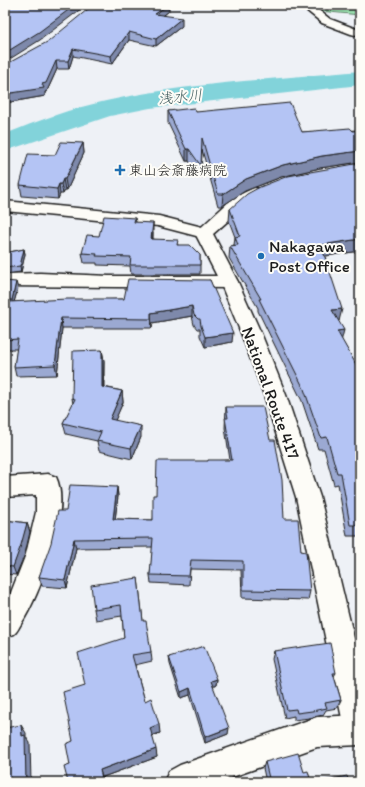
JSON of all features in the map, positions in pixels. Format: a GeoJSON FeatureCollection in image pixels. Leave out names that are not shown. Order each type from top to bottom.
{"type":"FeatureCollection","features":[{"type":"Feature","properties":{"kind":"main road"},"geometry":{"type":"LineString","coordinates":[[5,206],[159,221],[204,233],[239,202],[266,187]]}},
{"type":"Feature","properties":{"kind":"main road","name":"National Route 417"},"geometry":{"type":"LineString","coordinates":[[204,233],[229,282],[275,395],[308,497],[357,700],[360,729]]}},
{"type":"Feature","properties":{"kind":"street"},"geometry":{"type":"LineString","coordinates":[[305,5],[326,21],[355,32]]}},
{"type":"Feature","properties":{"kind":"street"},"geometry":{"type":"LineString","coordinates":[[5,280],[229,282]]}},
{"type":"Feature","properties":{"kind":"street"},"geometry":{"type":"LineString","coordinates":[[5,488],[48,484],[48,512],[39,554],[20,603],[5,624]]}},
{"type":"Feature","properties":{"kind":"street"},"geometry":{"type":"LineString","coordinates":[[180,782],[191,776],[317,732],[360,729]]}},
{"type":"Feature","properties":{"kind":"green space"},"geometry":{"type":"Polygon","coordinates":[[[273,5],[360,5],[360,15],[289,8],[273,5]]]}},
{"type":"Feature","properties":{"kind":"building"},"geometry":{"type":"Polygon","coordinates":[[[5,5],[75,5],[39,32],[5,53],[5,5]]]}},
{"type":"Feature","properties":{"kind":"building"},"geometry":{"type":"Polygon","coordinates":[[[93,5],[168,5],[155,14],[182,18],[156,39],[129,32],[111,56],[73,49],[68,61],[56,61],[46,83],[42,84],[44,88],[5,94],[5,65],[49,41],[93,5]]]}},
{"type":"Feature","properties":{"kind":"building"},"geometry":{"type":"Polygon","coordinates":[[[290,103],[302,132],[350,128],[353,131],[360,130],[360,151],[322,156],[283,165],[246,179],[223,194],[218,194],[202,138],[201,166],[189,149],[186,149],[168,111],[194,108],[196,112],[290,103]]]}},
{"type":"Feature","properties":{"kind":"building"},"geometry":{"type":"Polygon","coordinates":[[[61,142],[83,143],[65,179],[63,179],[61,184],[59,184],[57,189],[20,185],[28,154],[55,155],[61,142]]]}},
{"type":"Feature","properties":{"kind":"building"},"geometry":{"type":"Polygon","coordinates":[[[360,163],[360,239],[321,245],[342,309],[332,310],[344,330],[337,331],[358,368],[360,368],[360,525],[350,525],[341,473],[337,473],[327,437],[321,438],[304,389],[259,299],[261,299],[230,246],[238,245],[235,237],[240,236],[230,209],[247,194],[288,176],[360,163]]]}},
{"type":"Feature","properties":{"kind":"building"},"geometry":{"type":"Polygon","coordinates":[[[104,216],[135,218],[134,222],[153,223],[151,239],[178,240],[177,245],[190,245],[200,255],[200,265],[130,265],[131,257],[96,256],[97,254],[82,253],[87,235],[99,236],[104,216]]]}},
{"type":"Feature","properties":{"kind":"building"},"geometry":{"type":"Polygon","coordinates":[[[24,249],[20,266],[5,268],[5,253],[24,249]]]}},
{"type":"Feature","properties":{"kind":"building"},"geometry":{"type":"Polygon","coordinates":[[[128,279],[210,280],[233,333],[205,337],[200,319],[194,315],[192,306],[151,313],[151,319],[61,318],[55,365],[14,367],[18,339],[5,340],[9,302],[67,299],[124,299],[128,279]]]}},
{"type":"Feature","properties":{"kind":"building"},"geometry":{"type":"Polygon","coordinates":[[[5,281],[16,282],[12,300],[5,300],[5,281]]]}},
{"type":"Feature","properties":{"kind":"building"},"geometry":{"type":"Polygon","coordinates":[[[102,350],[102,387],[122,391],[110,419],[141,426],[131,448],[97,441],[101,432],[63,423],[75,399],[72,398],[73,351],[102,350]]]}},
{"type":"Feature","properties":{"kind":"building"},"geometry":{"type":"Polygon","coordinates":[[[226,407],[263,407],[270,440],[275,440],[282,480],[284,519],[298,519],[301,551],[306,552],[310,591],[243,590],[243,561],[191,560],[189,576],[150,575],[153,538],[74,539],[65,580],[39,577],[51,543],[58,511],[66,511],[70,485],[117,487],[113,519],[153,520],[153,495],[156,495],[157,461],[232,460],[225,418],[228,418],[226,407]]]}},
{"type":"Feature","properties":{"kind":"building"},"geometry":{"type":"Polygon","coordinates":[[[5,520],[27,523],[13,567],[5,566],[5,520]]]}},
{"type":"Feature","properties":{"kind":"building"},"geometry":{"type":"Polygon","coordinates":[[[138,578],[143,621],[146,621],[151,652],[132,655],[145,701],[151,698],[159,724],[150,728],[156,749],[100,770],[103,782],[68,782],[64,767],[70,765],[66,744],[73,741],[63,692],[85,685],[78,653],[124,638],[121,605],[94,609],[91,585],[138,578]]]}},
{"type":"Feature","properties":{"kind":"building"},"geometry":{"type":"Polygon","coordinates":[[[330,643],[336,673],[333,673],[341,700],[325,703],[327,708],[312,711],[297,713],[296,709],[287,710],[274,651],[330,643]]]}},
{"type":"Feature","properties":{"kind":"building"},"geometry":{"type":"Polygon","coordinates":[[[204,646],[217,679],[211,681],[229,728],[205,737],[190,688],[181,692],[169,657],[204,646]]]}},
{"type":"Feature","properties":{"kind":"building"},"geometry":{"type":"Polygon","coordinates":[[[21,725],[22,736],[25,735],[26,782],[5,782],[5,728],[21,725]]]}},
{"type":"Feature","properties":{"kind":"building"},"geometry":{"type":"Polygon","coordinates":[[[298,753],[304,772],[308,771],[311,782],[270,782],[265,762],[298,753]]]}},
{"type":"Feature","properties":{"kind":"building"},"geometry":{"type":"Polygon","coordinates":[[[347,776],[349,782],[318,782],[347,776]]]}},
{"type":"Feature","properties":{"kind":"waterway","name":"浅水川"},"geometry":{"type":"LineString","coordinates":[[5,143],[56,124],[105,109],[150,100],[360,78]]}},
{"type":"Feature","properties":{"kind":"place","name":"東山会斎藤病院"},"geometry":{"type":"Point","coordinates":[120,170]}},
{"type":"Feature","properties":{"kind":"place","name":"Nakagawa Post Office"},"geometry":{"type":"Point","coordinates":[261,256]}}]}
